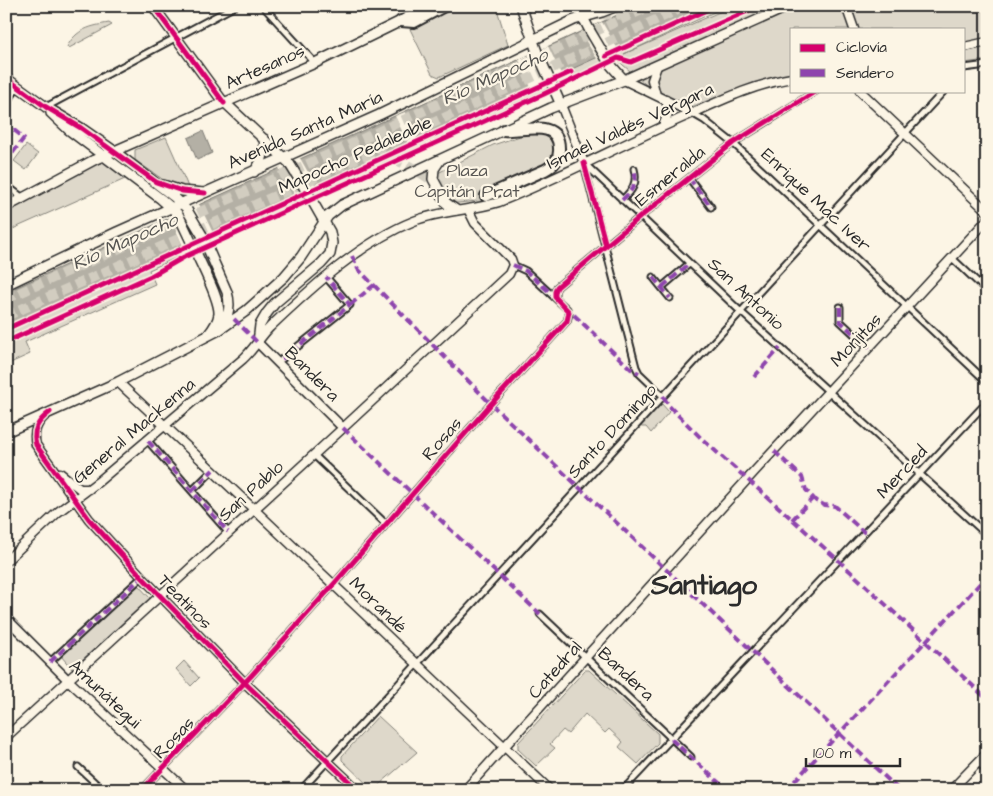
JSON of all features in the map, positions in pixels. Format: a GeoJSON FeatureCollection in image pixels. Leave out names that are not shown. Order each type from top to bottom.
{"type":"FeatureCollection","features":[{"type":"Feature","properties":{"kind":"highway"},"geometry":{"type":"LineString","coordinates":[[401,21],[414,22],[444,6]]}},
{"type":"Feature","properties":{"kind":"highway"},"geometry":{"type":"LineString","coordinates":[[486,196],[545,170],[552,166],[558,158],[558,142],[549,130],[539,128],[517,131],[504,130]]}},
{"type":"Feature","properties":{"kind":"main road"},"geometry":{"type":"LineString","coordinates":[[153,6],[224,103],[288,161],[324,221],[331,238],[329,256],[271,308],[262,322],[258,343]]}},
{"type":"Feature","properties":{"kind":"main road","name":"Artesanos"},"geometry":{"type":"LineString","coordinates":[[6,207],[114,151],[314,63],[401,21],[426,6]]}},
{"type":"Feature","properties":{"kind":"main road","name":"San Antonio"},"geometry":{"type":"LineString","coordinates":[[521,6],[532,40],[584,163]]}},
{"type":"Feature","properties":{"kind":"main road","name":"Enrique Mac Iver"},"geometry":{"type":"LineString","coordinates":[[577,6],[609,63],[624,80],[692,113]]}},
{"type":"Feature","properties":{"kind":"main road","name":"Avenida Santa María"},"geometry":{"type":"LineString","coordinates":[[6,285],[184,207],[205,193],[254,172],[288,161],[532,40],[617,6]]}},
{"type":"Feature","properties":{"kind":"main road"},"geometry":{"type":"LineString","coordinates":[[6,432],[118,382],[219,330],[241,314],[284,277],[296,264],[324,221],[342,205],[504,130],[624,80],[788,6]]}},
{"type":"Feature","properties":{"kind":"main road"},"geometry":{"type":"LineString","coordinates":[[846,6],[854,28]]}},
{"type":"Feature","properties":{"kind":"main road"},"geometry":{"type":"LineString","coordinates":[[966,47],[987,42]]}},
{"type":"Feature","properties":{"kind":"main road"},"geometry":{"type":"LineString","coordinates":[[656,66],[652,80],[656,96]]}},
{"type":"Feature","properties":{"kind":"main road"},"geometry":{"type":"LineString","coordinates":[[6,78],[46,107],[114,151],[156,182],[184,207],[197,225],[230,301],[228,316],[219,330]]}},
{"type":"Feature","properties":{"kind":"main road","name":"Ismael Valdés Vergara"},"geometry":{"type":"LineString","coordinates":[[258,343],[270,327],[326,277],[362,249],[393,231],[425,217],[489,205],[514,196],[692,113],[758,86],[790,78]]}},
{"type":"Feature","properties":{"kind":"main road"},"geometry":{"type":"LineString","coordinates":[[861,92],[987,211]]}},
{"type":"Feature","properties":{"kind":"main road"},"geometry":{"type":"LineString","coordinates":[[663,126],[669,111],[666,100]]}},
{"type":"Feature","properties":{"kind":"main road"},"geometry":{"type":"LineString","coordinates":[[46,107],[69,130],[175,211],[195,250],[219,310],[217,322],[204,339]]}},
{"type":"Feature","properties":{"kind":"main road"},"geometry":{"type":"LineString","coordinates":[[254,172],[264,152],[264,139]]}},
{"type":"Feature","properties":{"kind":"main road"},"geometry":{"type":"LineString","coordinates":[[440,159],[434,169],[433,179],[446,203],[456,210]]}},
{"type":"Feature","properties":{"kind":"main road"},"geometry":{"type":"LineString","coordinates":[[156,182],[182,191],[205,193]]}},
{"type":"Feature","properties":{"kind":"main road"},"geometry":{"type":"LineString","coordinates":[[468,209],[475,223],[508,256],[513,265]]}},
{"type":"Feature","properties":{"kind":"main road","name":"Monjitas"},"geometry":{"type":"LineString","coordinates":[[666,570],[987,220]]}},
{"type":"Feature","properties":{"kind":"main road","name":"San Pablo"},"geometry":{"type":"LineString","coordinates":[[6,737],[228,532],[344,428],[507,276],[513,265]]}},
{"type":"Feature","properties":{"kind":"main road","name":"General Mackenna"},"geometry":{"type":"LineString","coordinates":[[6,561],[58,512],[90,489],[148,441],[243,359],[258,343]]}},
{"type":"Feature","properties":{"kind":"main road","name":"Bandera"},"geometry":{"type":"LineString","coordinates":[[258,343],[344,428]]}},
{"type":"Feature","properties":{"kind":"main road","name":"Morandé"},"geometry":{"type":"LineString","coordinates":[[118,382],[550,790]]}},
{"type":"Feature","properties":{"kind":"main road","name":"Teatinos"},"geometry":{"type":"LineString","coordinates":[[50,412],[38,424],[35,438],[38,449],[94,525],[159,596],[245,683],[358,790]]}},
{"type":"Feature","properties":{"kind":"main road"},"geometry":{"type":"LineString","coordinates":[[53,467],[80,489],[90,489]]}},
{"type":"Feature","properties":{"kind":"main road","name":"Catedral"},"geometry":{"type":"LineString","coordinates":[[465,790],[666,570]]}},
{"type":"Feature","properties":{"kind":"main road","name":"Amunátegui"},"geometry":{"type":"LineString","coordinates":[[6,618],[68,680],[186,790]]}},
{"type":"Feature","properties":{"kind":"main road"},"geometry":{"type":"LineString","coordinates":[[951,790],[987,753]]}},
{"type":"Feature","properties":{"kind":"main road"},"geometry":{"type":"LineString","coordinates":[[6,786],[10,790]]}},
{"type":"Feature","properties":{"kind":"street"},"geometry":{"type":"LineString","coordinates":[[46,107],[235,6]]}},
{"type":"Feature","properties":{"kind":"street"},"geometry":{"type":"LineString","coordinates":[[263,6],[314,63]]}},
{"type":"Feature","properties":{"kind":"street"},"geometry":{"type":"LineString","coordinates":[[966,68],[987,65]]}},
{"type":"Feature","properties":{"kind":"street"},"geometry":{"type":"LineString","coordinates":[[6,103],[18,87]]}},
{"type":"Feature","properties":{"kind":"street","name":"Esmeralda"},"geometry":{"type":"LineString","coordinates":[[555,297],[557,287],[733,143],[814,92]]}},
{"type":"Feature","properties":{"kind":"street","name":"Santo Domingo"},"geometry":{"type":"LineString","coordinates":[[300,790],[943,92]]}},
{"type":"Feature","properties":{"kind":"street","name":"Enrique Mac Iver"},"geometry":{"type":"LineString","coordinates":[[692,113],[733,143],[987,382]]}},
{"type":"Feature","properties":{"kind":"street"},"geometry":{"type":"LineString","coordinates":[[584,163],[639,373],[663,396]]}},
{"type":"Feature","properties":{"kind":"street","name":"San Antonio"},"geometry":{"type":"LineString","coordinates":[[584,163],[689,264],[987,535]]}},
{"type":"Feature","properties":{"kind":"street"},"geometry":{"type":"LineString","coordinates":[[622,200],[634,187],[636,177],[634,169]]}},
{"type":"Feature","properties":{"kind":"street"},"geometry":{"type":"LineString","coordinates":[[689,178],[711,207]]}},
{"type":"Feature","properties":{"kind":"street"},"geometry":{"type":"LineString","coordinates":[[6,185],[23,198]]}},
{"type":"Feature","properties":{"kind":"street"},"geometry":{"type":"LineString","coordinates":[[952,258],[987,291]]}},
{"type":"Feature","properties":{"kind":"street"},"geometry":{"type":"LineString","coordinates":[[662,287],[689,264]]}},
{"type":"Feature","properties":{"kind":"street"},"geometry":{"type":"LineString","coordinates":[[513,265],[526,271],[555,297]]}},
{"type":"Feature","properties":{"kind":"street"},"geometry":{"type":"LineString","coordinates":[[282,360],[350,305],[326,277]]}},
{"type":"Feature","properties":{"kind":"street"},"geometry":{"type":"LineString","coordinates":[[654,277],[670,298]]}},
{"type":"Feature","properties":{"kind":"street","name":"Rosas"},"geometry":{"type":"LineString","coordinates":[[142,790],[245,683],[491,404],[567,321],[569,312],[555,297]]}},
{"type":"Feature","properties":{"kind":"street"},"geometry":{"type":"LineString","coordinates":[[840,307],[840,321],[869,348]]}},
{"type":"Feature","properties":{"kind":"street","name":"Merced"},"geometry":{"type":"LineString","coordinates":[[624,790],[987,402]]}},
{"type":"Feature","properties":{"kind":"street"},"geometry":{"type":"LineString","coordinates":[[148,441],[228,532]]}},
{"type":"Feature","properties":{"kind":"street"},"geometry":{"type":"LineString","coordinates":[[314,455],[386,524]]}},
{"type":"Feature","properties":{"kind":"street"},"geometry":{"type":"LineString","coordinates":[[192,491],[213,470]]}},
{"type":"Feature","properties":{"kind":"street"},"geometry":{"type":"LineString","coordinates":[[50,662],[142,577]]}},
{"type":"Feature","properties":{"kind":"street","name":"Bandera"},"geometry":{"type":"LineString","coordinates":[[540,614],[691,756]]}},
{"type":"Feature","properties":{"kind":"street"},"geometry":{"type":"LineString","coordinates":[[978,762],[987,770]]}},
{"type":"Feature","properties":{"kind":"street"},"geometry":{"type":"LineString","coordinates":[[78,767],[102,790]]}},
{"type":"Feature","properties":{"kind":"green space"},"geometry":{"type":"Polygon","coordinates":[[[451,6],[496,6],[508,45],[439,77],[432,74],[410,29],[451,6]]]}},
{"type":"Feature","properties":{"kind":"green space"},"geometry":{"type":"Polygon","coordinates":[[[637,6],[727,6],[624,54],[733,6],[987,6],[987,38],[966,43],[966,28],[790,28],[790,74],[751,84],[687,109],[645,84],[615,58],[149,270],[155,284],[25,342],[30,354],[6,365],[6,293],[637,6]]]}},
{"type":"Feature","properties":{"kind":"green space"},"geometry":{"type":"Polygon","coordinates":[[[109,23],[112,25],[69,48],[67,47],[79,32],[90,27],[109,23]]]}},
{"type":"Feature","properties":{"kind":"green space"},"geometry":{"type":"Polygon","coordinates":[[[987,46],[987,60],[966,63],[966,50],[987,46]]]}},
{"type":"Feature","properties":{"kind":"green space","name":"Plaza Capitán Prat"},"geometry":{"type":"Polygon","coordinates":[[[535,131],[553,136],[555,156],[546,165],[487,200],[448,204],[432,176],[493,145],[535,131]]]}},
{"type":"Feature","properties":{"kind":"green space"},"geometry":{"type":"Polygon","coordinates":[[[166,137],[189,190],[172,186],[135,160],[135,150],[166,137]]]}},
{"type":"Feature","properties":{"kind":"green space"},"geometry":{"type":"Polygon","coordinates":[[[26,145],[38,154],[26,170],[14,161],[26,145]]]}},
{"type":"Feature","properties":{"kind":"green space"},"geometry":{"type":"Polygon","coordinates":[[[99,161],[103,161],[125,179],[6,232],[6,213],[99,161]]]}},
{"type":"Feature","properties":{"kind":"green space"},"geometry":{"type":"Polygon","coordinates":[[[661,403],[669,412],[651,433],[646,427],[640,426],[661,403]]]}},
{"type":"Feature","properties":{"kind":"green space"},"geometry":{"type":"Polygon","coordinates":[[[138,585],[150,598],[72,669],[61,656],[138,585]]]}},
{"type":"Feature","properties":{"kind":"green space"},"geometry":{"type":"Polygon","coordinates":[[[184,661],[199,678],[191,686],[176,669],[184,661]]]}},
{"type":"Feature","properties":{"kind":"green space"},"geometry":{"type":"Polygon","coordinates":[[[585,670],[589,670],[658,734],[658,743],[638,764],[619,747],[623,742],[609,729],[605,733],[585,714],[568,734],[563,730],[550,744],[555,748],[536,766],[518,749],[518,743],[585,670]]]}},
{"type":"Feature","properties":{"kind":"green space"},"geometry":{"type":"Polygon","coordinates":[[[378,716],[417,752],[373,790],[342,760],[342,756],[378,716]]]}},
{"type":"Feature","properties":{"kind":"water","name":"Río Mapocho"},"geometry":{"type":"Polygon","coordinates":[[[638,6],[710,6],[6,327],[6,292],[638,6]]]}},
{"type":"Feature","properties":{"kind":"water"},"geometry":{"type":"Polygon","coordinates":[[[203,131],[212,153],[197,160],[188,138],[203,131]]]}},
{"type":"Feature","properties":{"kind":"pier"},"geometry":{"type":"Polygon","coordinates":[[[602,22],[619,51],[598,60],[580,32],[602,22]]]}},
{"type":"Feature","properties":{"kind":"pier"},"geometry":{"type":"Polygon","coordinates":[[[548,46],[562,76],[532,90],[519,60],[548,46]]]}},
{"type":"Feature","properties":{"kind":"pier"},"geometry":{"type":"Polygon","coordinates":[[[405,112],[418,141],[409,146],[395,116],[405,112]]]}},
{"type":"Feature","properties":{"kind":"pier"},"geometry":{"type":"Polygon","coordinates":[[[300,158],[317,188],[296,197],[279,168],[300,158]]]}},
{"type":"Feature","properties":{"kind":"pier"},"geometry":{"type":"Polygon","coordinates":[[[199,204],[214,235],[184,248],[170,217],[199,204]]]}},
{"type":"Feature","properties":{"kind":"tunnel"},"geometry":{"type":"LineString","coordinates":[[572,6],[600,14],[628,13]]}},
{"type":"Feature","properties":{"kind":"tunnel"},"geometry":{"type":"LineString","coordinates":[[6,299],[330,154],[650,6]]}},
{"type":"Feature","properties":{"kind":"tunnel"},"geometry":{"type":"LineString","coordinates":[[6,316],[284,192],[686,6]]}},
{"type":"Feature","properties":{"kind":"tunnel"},"geometry":{"type":"LineString","coordinates":[[364,159],[381,157],[397,161],[454,192],[469,196],[486,196]]}},
{"type":"Feature","properties":{"kind":"marked path"},"geometry":{"type":"LineString","coordinates":[[6,133],[9,136],[14,130],[24,138],[11,155],[6,151]]}},
{"type":"Feature","properties":{"kind":"marked path"},"geometry":{"type":"LineString","coordinates":[[622,200],[635,183],[634,169]]}},
{"type":"Feature","properties":{"kind":"marked path"},"geometry":{"type":"LineString","coordinates":[[689,178],[711,207]]}},
{"type":"Feature","properties":{"kind":"marked path"},"geometry":{"type":"LineString","coordinates":[[352,256],[358,269],[491,404],[899,790]]}},
{"type":"Feature","properties":{"kind":"marked path"},"geometry":{"type":"LineString","coordinates":[[662,287],[689,264]]}},
{"type":"Feature","properties":{"kind":"marked path"},"geometry":{"type":"LineString","coordinates":[[513,265],[526,271],[555,297]]}},
{"type":"Feature","properties":{"kind":"marked path"},"geometry":{"type":"LineString","coordinates":[[282,359],[350,305],[326,277]]}},
{"type":"Feature","properties":{"kind":"marked path"},"geometry":{"type":"LineString","coordinates":[[653,277],[670,298]]}},
{"type":"Feature","properties":{"kind":"marked path"},"geometry":{"type":"LineString","coordinates":[[350,305],[374,285]]}},
{"type":"Feature","properties":{"kind":"marked path"},"geometry":{"type":"LineString","coordinates":[[840,307],[840,321],[869,348]]}},
{"type":"Feature","properties":{"kind":"marked path"},"geometry":{"type":"LineString","coordinates":[[574,315],[631,369],[639,373]]}},
{"type":"Feature","properties":{"kind":"marked path"},"geometry":{"type":"LineString","coordinates":[[234,319],[258,343]]}},
{"type":"Feature","properties":{"kind":"marked path"},"geometry":{"type":"LineString","coordinates":[[754,377],[780,348]]}},
{"type":"Feature","properties":{"kind":"marked path"},"geometry":{"type":"LineString","coordinates":[[663,396],[669,406],[702,439],[838,560],[987,699]]}},
{"type":"Feature","properties":{"kind":"marked path"},"geometry":{"type":"LineString","coordinates":[[343,428],[540,614]]}},
{"type":"Feature","properties":{"kind":"marked path"},"geometry":{"type":"LineString","coordinates":[[148,441],[228,532]]}},
{"type":"Feature","properties":{"kind":"marked path"},"geometry":{"type":"LineString","coordinates":[[774,451],[802,477],[806,490],[816,501],[824,505],[835,506],[865,533]]}},
{"type":"Feature","properties":{"kind":"marked path"},"geometry":{"type":"LineString","coordinates":[[192,491],[213,470]]}},
{"type":"Feature","properties":{"kind":"marked path"},"geometry":{"type":"LineString","coordinates":[[792,520],[813,498]]}},
{"type":"Feature","properties":{"kind":"marked path"},"geometry":{"type":"LineString","coordinates":[[786,790],[987,576]]}},
{"type":"Feature","properties":{"kind":"marked path"},"geometry":{"type":"LineString","coordinates":[[50,662],[142,577]]}},
{"type":"Feature","properties":{"kind":"marked path"},"geometry":{"type":"LineString","coordinates":[[671,739],[727,790]]}},
{"type":"Feature","properties":{"kind":"cycle path"},"geometry":{"type":"LineString","coordinates":[[153,6],[224,103]]}},
{"type":"Feature","properties":{"kind":"cycle path"},"geometry":{"type":"LineString","coordinates":[[606,56],[715,6]]}},
{"type":"Feature","properties":{"kind":"cycle path"},"geometry":{"type":"LineString","coordinates":[[6,342],[151,276],[184,257],[544,94],[618,58],[631,62],[759,6]]}},
{"type":"Feature","properties":{"kind":"cycle path","name":"Mapocho Pedaleable"},"geometry":{"type":"LineString","coordinates":[[6,329],[571,72]]}},
{"type":"Feature","properties":{"kind":"cycle path"},"geometry":{"type":"LineString","coordinates":[[6,78],[46,107],[81,128],[156,182],[182,191],[205,193]]}},
{"type":"Feature","properties":{"kind":"cycle path"},"geometry":{"type":"LineString","coordinates":[[142,790],[251,676],[491,404],[567,321],[569,312],[555,297],[557,287],[640,217],[733,143],[814,92]]}},
{"type":"Feature","properties":{"kind":"cycle path"},"geometry":{"type":"LineString","coordinates":[[584,163],[606,246]]}},
{"type":"Feature","properties":{"kind":"cycle path"},"geometry":{"type":"LineString","coordinates":[[50,412],[37,426],[35,435],[36,445],[89,519],[142,577],[245,683],[358,790]]}},
{"type":"Feature","properties":{"kind":"district","name":"Santiago"},"geometry":{"type":"Point","coordinates":[704,585]}}]}
